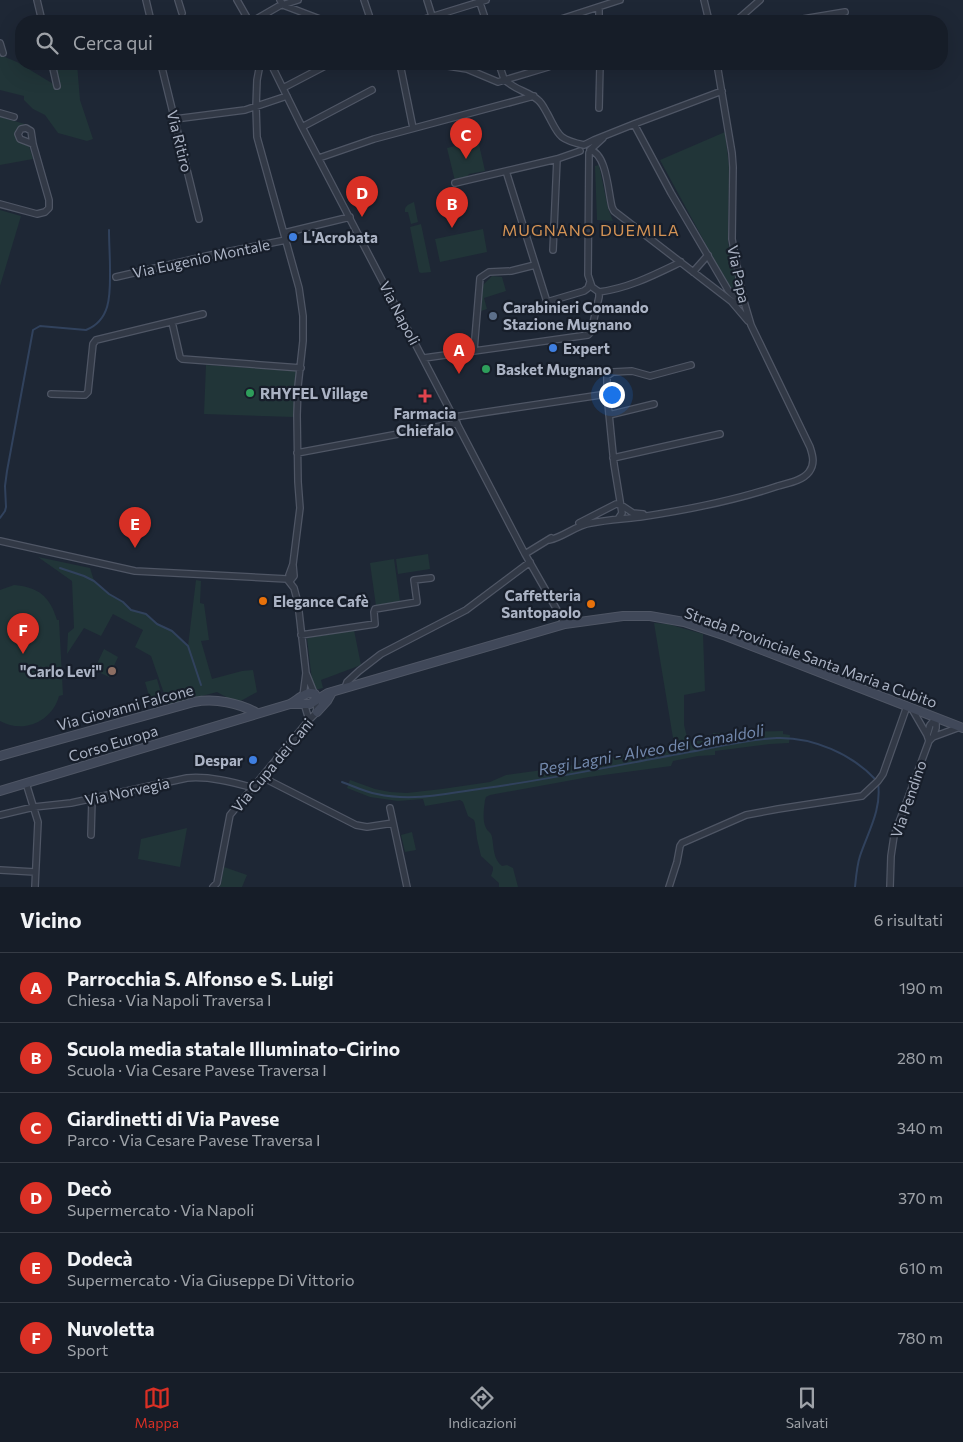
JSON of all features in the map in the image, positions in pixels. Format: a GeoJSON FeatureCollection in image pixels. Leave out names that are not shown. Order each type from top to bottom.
{"type":"FeatureCollection","features":[{"type":"Feature","properties":{"kind":"main road","name":"Strada Provinciale Santa Maria a Cubito"},"geometry":{"type":"LineString","coordinates":[[315,697],[565,624],[602,618],[650,616],[684,622],[726,636],[962,727]]}},
{"type":"Feature","properties":{"kind":"main road"},"geometry":{"type":"LineString","coordinates":[[317,712],[327,701],[330,692]]}},
{"type":"Feature","properties":{"kind":"main road"},"geometry":{"type":"LineString","coordinates":[[303,699],[310,704],[315,697]]}},
{"type":"Feature","properties":{"kind":"main road","name":"Corso Europa"},"geometry":{"type":"LineString","coordinates":[[0,791],[303,699]]}},
{"type":"Feature","properties":{"kind":"main road","name":"Via Giovanni Falcone"},"geometry":{"type":"LineString","coordinates":[[0,756],[194,702],[207,700],[226,703],[258,714]]}},
{"type":"Feature","properties":{"kind":"main road"},"geometry":{"type":"LineString","coordinates":[[226,703],[235,712],[233,721]]}},
{"type":"Feature","properties":{"kind":"street"},"geometry":{"type":"LineString","coordinates":[[37,0],[41,15]]}},
{"type":"Feature","properties":{"kind":"street"},"geometry":{"type":"LineString","coordinates":[[146,0],[150,15]]}},
{"type":"Feature","properties":{"kind":"street"},"geometry":{"type":"LineString","coordinates":[[178,0],[182,13]]}},
{"type":"Feature","properties":{"kind":"street"},"geometry":{"type":"LineString","coordinates":[[238,0],[246,15]]}},
{"type":"Feature","properties":{"kind":"street"},"geometry":{"type":"LineString","coordinates":[[262,15],[282,2],[298,0]]}},
{"type":"Feature","properties":{"kind":"street"},"geometry":{"type":"LineString","coordinates":[[364,0],[369,15]]}},
{"type":"Feature","properties":{"kind":"street"},"geometry":{"type":"LineString","coordinates":[[427,0],[432,15]]}},
{"type":"Feature","properties":{"kind":"street"},"geometry":{"type":"LineString","coordinates":[[574,15],[620,0]]}},
{"type":"Feature","properties":{"kind":"street"},"geometry":{"type":"LineString","coordinates":[[704,0],[708,15]]}},
{"type":"Feature","properties":{"kind":"street"},"geometry":{"type":"LineString","coordinates":[[743,15],[760,0]]}},
{"type":"Feature","properties":{"kind":"street"},"geometry":{"type":"LineString","coordinates":[[435,15],[482,1],[485,15]]}},
{"type":"Feature","properties":{"kind":"street"},"geometry":{"type":"LineString","coordinates":[[282,2],[311,15]]}},
{"type":"Feature","properties":{"kind":"street"},"geometry":{"type":"LineString","coordinates":[[599,7],[599,15]]}},
{"type":"Feature","properties":{"kind":"street"},"geometry":{"type":"LineString","coordinates":[[827,15],[845,12]]}},
{"type":"Feature","properties":{"kind":"street"},"geometry":{"type":"LineString","coordinates":[[0,43],[3,53]]}},
{"type":"Feature","properties":{"kind":"street"},"geometry":{"type":"LineString","coordinates":[[53,70],[56,86]]}},
{"type":"Feature","properties":{"kind":"street","name":"Via Ritiro"},"geometry":{"type":"LineString","coordinates":[[163,70],[199,219]]}},
{"type":"Feature","properties":{"kind":"street","name":"Via Eugenio Montale"},"geometry":{"type":"LineString","coordinates":[[259,70],[256,107],[259,142],[299,288],[303,316],[303,341],[298,386],[297,453],[300,508],[293,564],[294,576],[290,581]]}},
{"type":"Feature","properties":{"kind":"street","name":"Via Napoli"},"geometry":{"type":"LineString","coordinates":[[274,70],[525,554],[565,624]]}},
{"type":"Feature","properties":{"kind":"street"},"geometry":{"type":"LineString","coordinates":[[283,88],[318,70]]}},
{"type":"Feature","properties":{"kind":"street"},"geometry":{"type":"LineString","coordinates":[[401,70],[414,128]]}},
{"type":"Feature","properties":{"kind":"street"},"geometry":{"type":"LineString","coordinates":[[469,70],[500,82],[504,79],[537,70]]}},
{"type":"Feature","properties":{"kind":"street"},"geometry":{"type":"LineString","coordinates":[[501,70],[504,79],[517,89],[534,96],[541,103],[558,134],[564,139],[583,147]]}},
{"type":"Feature","properties":{"kind":"street"},"geometry":{"type":"LineString","coordinates":[[598,108],[600,70]]}},
{"type":"Feature","properties":{"kind":"street","name":"Via Papa"},"geometry":{"type":"LineString","coordinates":[[656,514],[731,500],[798,480],[810,471],[813,458],[810,447],[750,324],[732,239],[733,161],[718,70]]}},
{"type":"Feature","properties":{"kind":"street"},"geometry":{"type":"LineString","coordinates":[[302,127],[372,90]]}},
{"type":"Feature","properties":{"kind":"street"},"geometry":{"type":"LineString","coordinates":[[455,182],[557,159],[634,124],[722,91]]}},
{"type":"Feature","properties":{"kind":"street"},"geometry":{"type":"LineString","coordinates":[[175,119],[245,110],[287,96]]}},
{"type":"Feature","properties":{"kind":"street"},"geometry":{"type":"LineString","coordinates":[[319,158],[374,139],[534,96]]}},
{"type":"Feature","properties":{"kind":"street"},"geometry":{"type":"LineString","coordinates":[[0,113],[14,117]]}},
{"type":"Feature","properties":{"kind":"street"},"geometry":{"type":"LineString","coordinates":[[634,124],[671,193],[731,294],[744,298],[736,303],[731,301]]}},
{"type":"Feature","properties":{"kind":"street"},"geometry":{"type":"LineString","coordinates":[[583,147],[585,155],[605,136]]}},
{"type":"Feature","properties":{"kind":"street"},"geometry":{"type":"LineString","coordinates":[[0,204],[37,214],[46,212],[49,208],[49,200],[33,144]]}},
{"type":"Feature","properties":{"kind":"street"},"geometry":{"type":"LineString","coordinates":[[590,151],[594,151],[602,159],[614,211],[731,301],[750,324]]}},
{"type":"Feature","properties":{"kind":"street"},"geometry":{"type":"LineString","coordinates":[[590,151],[588,275],[592,287],[599,292],[611,291],[639,282],[681,262]]}},
{"type":"Feature","properties":{"kind":"street"},"geometry":{"type":"LineString","coordinates":[[553,250],[557,159]]}},
{"type":"Feature","properties":{"kind":"street"},"geometry":{"type":"LineString","coordinates":[[506,171],[548,302],[584,291],[588,288],[590,282]]}},
{"type":"Feature","properties":{"kind":"street","name":"Via Eugenio Montale"},"geometry":{"type":"LineString","coordinates":[[284,233],[350,217]]}},
{"type":"Feature","properties":{"kind":"street","name":"Via Eugenio Montale"},"geometry":{"type":"LineString","coordinates":[[116,277],[286,240]]}},
{"type":"Feature","properties":{"kind":"street"},"geometry":{"type":"LineString","coordinates":[[693,272],[708,255]]}},
{"type":"Feature","properties":{"kind":"street"},"geometry":{"type":"LineString","coordinates":[[474,350],[480,278],[489,272],[511,271],[535,266]]}},
{"type":"Feature","properties":{"kind":"street"},"geometry":{"type":"LineString","coordinates":[[424,358],[588,335],[591,332],[599,292]]}},
{"type":"Feature","properties":{"kind":"street"},"geometry":{"type":"LineString","coordinates":[[51,394],[82,395],[88,392],[94,342],[204,314]]}},
{"type":"Feature","properties":{"kind":"street"},"geometry":{"type":"LineString","coordinates":[[172,322],[182,360],[301,368]]}},
{"type":"Feature","properties":{"kind":"street"},"geometry":{"type":"LineString","coordinates":[[618,519],[622,513],[613,458],[607,376],[613,372],[632,371],[650,376],[691,364]]}},
{"type":"Feature","properties":{"kind":"street"},"geometry":{"type":"LineString","coordinates":[[297,453],[456,420],[607,394]]}},
{"type":"Feature","properties":{"kind":"street"},"geometry":{"type":"LineString","coordinates":[[609,415],[654,404]]}},
{"type":"Feature","properties":{"kind":"street"},"geometry":{"type":"LineString","coordinates":[[613,458],[720,434]]}},
{"type":"Feature","properties":{"kind":"street"},"geometry":{"type":"LineString","coordinates":[[525,554],[558,534],[616,504],[621,505],[632,513],[656,514]]}},
{"type":"Feature","properties":{"kind":"street"},"geometry":{"type":"LineString","coordinates":[[596,514],[597,522]]}},
{"type":"Feature","properties":{"kind":"street"},"geometry":{"type":"LineString","coordinates":[[549,540],[585,524],[656,514]]}},
{"type":"Feature","properties":{"kind":"street"},"geometry":{"type":"LineString","coordinates":[[2,540],[135,571],[284,578],[290,581],[296,593],[302,635],[306,673],[303,699],[309,720]]}},
{"type":"Feature","properties":{"kind":"street"},"geometry":{"type":"LineString","coordinates":[[345,688],[347,682],[381,654],[466,610],[530,562]]}},
{"type":"Feature","properties":{"kind":"street"},"geometry":{"type":"LineString","coordinates":[[302,635],[375,624],[375,609],[417,602],[414,580],[431,578]]}},
{"type":"Feature","properties":{"kind":"street","name":"Via Cupa dei Cani"},"geometry":{"type":"LineString","coordinates":[[213,887],[217,883],[230,815],[317,712],[315,697],[306,673]]}},
{"type":"Feature","properties":{"kind":"street"},"geometry":{"type":"LineString","coordinates":[[910,708],[930,738],[962,727]]}},
{"type":"Feature","properties":{"kind":"street"},"geometry":{"type":"LineString","coordinates":[[669,887],[682,843],[746,816],[862,796],[883,774],[910,708]]}},
{"type":"Feature","properties":{"kind":"street","name":"Via Pendino"},"geometry":{"type":"LineString","coordinates":[[890,887],[894,836],[930,738],[936,728],[936,718]]}},
{"type":"Feature","properties":{"kind":"street"},"geometry":{"type":"LineString","coordinates":[[262,777],[356,824],[367,827],[393,823]]}},
{"type":"Feature","properties":{"kind":"street","name":"Via Norvegia"},"geometry":{"type":"LineString","coordinates":[[0,815],[34,807],[72,803],[187,778],[212,779],[254,788]]}},
{"type":"Feature","properties":{"kind":"street"},"geometry":{"type":"LineString","coordinates":[[26,783],[38,822],[35,887]]}},
{"type":"Feature","properties":{"kind":"street"},"geometry":{"type":"LineString","coordinates":[[91,835],[92,799]]}},
{"type":"Feature","properties":{"kind":"street"},"geometry":{"type":"LineString","coordinates":[[390,808],[407,887]]}},
{"type":"Feature","properties":{"kind":"street"},"geometry":{"type":"LineString","coordinates":[[0,870],[35,872]]}},
{"type":"Feature","properties":{"kind":"green space"},"geometry":{"type":"Polygon","coordinates":[[[0,55],[15,61],[15,70],[30,70],[60,88],[56,70],[78,70],[80,100],[93,139],[87,141],[58,133],[45,115],[33,109],[24,100],[24,96],[0,90],[0,55]]]}},
{"type":"Feature","properties":{"kind":"green space"},"geometry":{"type":"Polygon","coordinates":[[[0,117],[25,124],[17,129],[19,142],[29,146],[33,159],[0,165],[0,117]]]}},
{"type":"Feature","properties":{"kind":"green space"},"geometry":{"type":"Polygon","coordinates":[[[725,132],[729,166],[728,242],[738,290],[736,292],[733,292],[729,287],[660,160],[725,132]]]}},
{"type":"Feature","properties":{"kind":"green space"},"geometry":{"type":"Polygon","coordinates":[[[478,140],[485,171],[469,174],[466,178],[455,181],[447,148],[478,140]]]}},
{"type":"Feature","properties":{"kind":"green space"},"geometry":{"type":"Polygon","coordinates":[[[599,165],[608,208],[613,221],[597,220],[595,166],[599,165]]]}},
{"type":"Feature","properties":{"kind":"green space"},"geometry":{"type":"Polygon","coordinates":[[[414,202],[418,222],[411,224],[405,208],[414,202]]]}},
{"type":"Feature","properties":{"kind":"green space"},"geometry":{"type":"Polygon","coordinates":[[[0,210],[21,216],[0,286],[0,210]]]}},
{"type":"Feature","properties":{"kind":"green space"},"geometry":{"type":"Polygon","coordinates":[[[421,224],[431,272],[419,272],[410,227],[421,224]]]}},
{"type":"Feature","properties":{"kind":"green space"},"geometry":{"type":"Polygon","coordinates":[[[483,229],[487,252],[440,262],[435,239],[483,229]]]}},
{"type":"Feature","properties":{"kind":"green space"},"geometry":{"type":"Polygon","coordinates":[[[492,276],[502,277],[506,291],[484,298],[487,309],[481,311],[482,286],[492,276]]]}},
{"type":"Feature","properties":{"kind":"green space","name":"RHYFEL Village"},"geometry":{"type":"Polygon","coordinates":[[[206,365],[297,371],[294,417],[204,414],[206,365]]]}},
{"type":"Feature","properties":{"kind":"green space"},"geometry":{"type":"Polygon","coordinates":[[[428,554],[430,569],[398,574],[396,559],[428,554]]]}},
{"type":"Feature","properties":{"kind":"green space"},"geometry":{"type":"Polygon","coordinates":[[[38,557],[90,568],[94,581],[109,594],[123,602],[131,610],[145,613],[157,624],[172,631],[188,646],[196,580],[201,581],[200,603],[204,604],[209,640],[201,641],[212,679],[253,670],[257,692],[237,703],[217,692],[168,705],[151,656],[135,647],[143,630],[113,614],[101,636],[84,628],[67,654],[68,633],[74,628],[72,581],[38,557]]]}},
{"type":"Feature","properties":{"kind":"green space"},"geometry":{"type":"Polygon","coordinates":[[[394,559],[400,602],[376,606],[370,563],[394,559]]]}},
{"type":"Feature","properties":{"kind":"green space"},"geometry":{"type":"Polygon","coordinates":[[[14,585],[30,588],[42,594],[51,605],[57,620],[59,620],[63,695],[59,696],[50,713],[36,723],[27,726],[9,725],[0,721],[0,590],[14,585]]]}},
{"type":"Feature","properties":{"kind":"green space"},"geometry":{"type":"Polygon","coordinates":[[[654,623],[668,624],[703,634],[705,691],[684,695],[684,725],[688,741],[711,741],[713,733],[783,731],[783,734],[790,735],[789,743],[715,751],[715,755],[673,761],[671,766],[589,777],[486,797],[484,821],[486,828],[492,835],[495,857],[502,866],[507,865],[513,868],[518,887],[499,887],[499,883],[491,876],[493,867],[481,856],[474,820],[468,816],[463,802],[460,800],[425,806],[423,799],[398,801],[370,797],[347,788],[350,780],[390,792],[407,793],[442,789],[490,782],[506,775],[564,767],[627,754],[669,748],[674,744],[654,623]]]}},
{"type":"Feature","properties":{"kind":"green space"},"geometry":{"type":"Polygon","coordinates":[[[354,630],[361,665],[321,680],[323,688],[315,690],[307,638],[354,630]]]}},
{"type":"Feature","properties":{"kind":"green space"},"geometry":{"type":"Polygon","coordinates":[[[104,649],[118,657],[109,677],[94,670],[104,649]]]}},
{"type":"Feature","properties":{"kind":"green space"},"geometry":{"type":"Polygon","coordinates":[[[157,679],[164,703],[152,706],[145,682],[157,679]]]}},
{"type":"Feature","properties":{"kind":"green space"},"geometry":{"type":"Polygon","coordinates":[[[187,828],[180,867],[138,859],[141,839],[187,828]]]}},
{"type":"Feature","properties":{"kind":"green space"},"geometry":{"type":"Polygon","coordinates":[[[412,832],[416,850],[405,852],[401,835],[412,832]]]}},
{"type":"Feature","properties":{"kind":"green space"},"geometry":{"type":"Polygon","coordinates":[[[224,867],[247,875],[242,887],[219,887],[224,867]]]}},
{"type":"Feature","properties":{"kind":"waterway","name":"Regi Lagni - Alveo dei Camaldoli"},"geometry":{"type":"LineString","coordinates":[[0,518],[6,507],[5,486],[7,471],[33,330],[40,326],[86,330],[101,319],[108,304],[109,296],[109,230]]}},
{"type":"Feature","properties":{"kind":"waterway","name":"Regi Lagni - Alveo dei Camaldoli"},"geometry":{"type":"LineString","coordinates":[[60,568],[94,581],[131,610],[146,614],[157,624],[172,631],[188,646],[201,685]]}},
{"type":"Feature","properties":{"kind":"waterway","name":"Regi Lagni - Alveo dei Camaldoli"},"geometry":{"type":"LineString","coordinates":[[342,782],[377,794],[404,797],[432,796],[560,776],[742,742],[777,738],[804,740],[831,749],[855,762],[876,780]]}},
{"type":"Feature","properties":{"kind":"waterway","name":"Regi Lagni - Alveo dei Camaldoli"},"geometry":{"type":"LineString","coordinates":[[855,887],[859,860],[874,820],[878,802],[878,783]]}},
{"type":"Feature","properties":{"kind":"place","name":"Giardinetti di Via Pavese"},"geometry":{"type":"Point","coordinates":[466,159]}},
{"type":"Feature","properties":{"kind":"place","name":"Decò"},"geometry":{"type":"Point","coordinates":[362,217]}},
{"type":"Feature","properties":{"kind":"place","name":"Scuola media statale Illuminato-Cirino"},"geometry":{"type":"Point","coordinates":[452,228]}},
{"type":"Feature","properties":{"kind":"place","name":"L'Acrobata"},"geometry":{"type":"Point","coordinates":[293,237]}},
{"type":"Feature","properties":{"kind":"place","name":"Carabinieri Comando Stazione Mugnano"},"geometry":{"type":"Point","coordinates":[493,316]}},
{"type":"Feature","properties":{"kind":"place","name":"Expert"},"geometry":{"type":"Point","coordinates":[553,348]}},
{"type":"Feature","properties":{"kind":"place","name":"Basket Mugnano"},"geometry":{"type":"Point","coordinates":[486,369]}},
{"type":"Feature","properties":{"kind":"place","name":"Parrocchia S. Alfonso e S. Luigi"},"geometry":{"type":"Point","coordinates":[459,374]}},
{"type":"Feature","properties":{"kind":"place","name":"RHYFEL Village"},"geometry":{"type":"Point","coordinates":[250,393]}},
{"type":"Feature","properties":{"kind":"place","name":"Farmacia Chiefalo"},"geometry":{"type":"Point","coordinates":[425,396]}},
{"type":"Feature","properties":{"kind":"place","name":"Dodecà"},"geometry":{"type":"Point","coordinates":[135,548]}},
{"type":"Feature","properties":{"kind":"place","name":"Elegance Cafè"},"geometry":{"type":"Point","coordinates":[263,601]}},
{"type":"Feature","properties":{"kind":"place","name":"Caffetteria Santopaolo"},"geometry":{"type":"Point","coordinates":[591,604]}},
{"type":"Feature","properties":{"kind":"place","name":"Nuvoletta"},"geometry":{"type":"Point","coordinates":[23,654]}},
{"type":"Feature","properties":{"kind":"place","name":"\"Carlo Levi\""},"geometry":{"type":"Point","coordinates":[112,671]}},
{"type":"Feature","properties":{"kind":"place","name":"Despar"},"geometry":{"type":"Point","coordinates":[253,760]}},
{"type":"Feature","properties":{"kind":"district","name":"MUGNANO DUEMILA"},"geometry":{"type":"Point","coordinates":[591,229]}}]}
